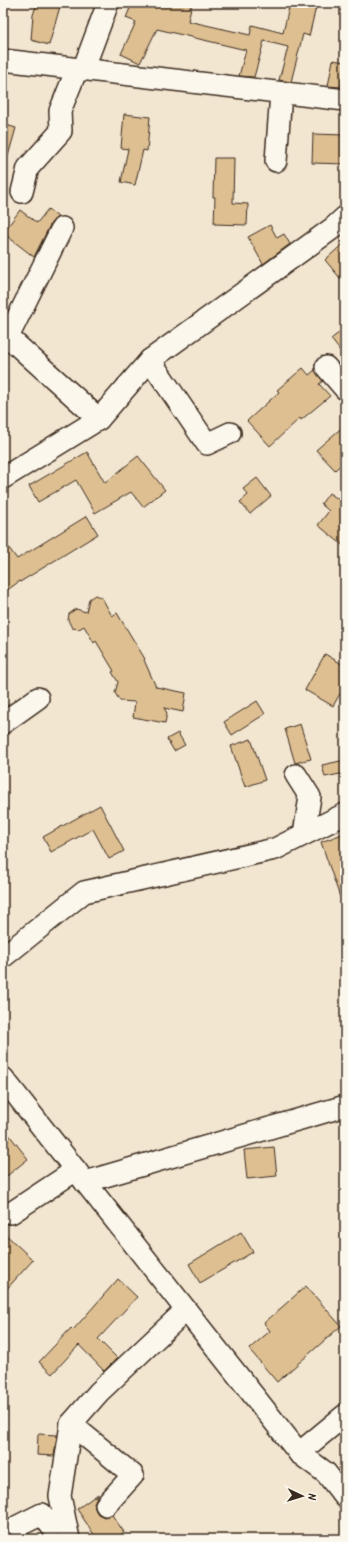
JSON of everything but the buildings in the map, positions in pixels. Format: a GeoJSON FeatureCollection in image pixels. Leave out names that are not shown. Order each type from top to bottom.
{"type":"FeatureCollection","features":[{"type":"Feature","properties":{"kind":"street"},"geometry":{"type":"LineString","coordinates":[[22,192],[28,168],[61,131],[60,111],[80,69],[108,3]]}},
{"type":"Feature","properties":{"kind":"street"},"geometry":{"type":"LineString","coordinates":[[3,60],[345,100]]}},
{"type":"Feature","properties":{"kind":"street"},"geometry":{"type":"LineString","coordinates":[[276,161],[280,93]]}},
{"type":"Feature","properties":{"kind":"street"},"geometry":{"type":"LineString","coordinates":[[3,478],[99,420],[150,360],[333,228],[345,216]]}},
{"type":"Feature","properties":{"kind":"street"},"geometry":{"type":"LineString","coordinates":[[62,228],[8,337],[99,420]]}},
{"type":"Feature","properties":{"kind":"street"},"geometry":{"type":"LineString","coordinates":[[150,360],[207,444],[230,433]]}},
{"type":"Feature","properties":{"kind":"street"},"geometry":{"type":"LineString","coordinates":[[326,367],[345,389]]}},
{"type":"Feature","properties":{"kind":"street"},"geometry":{"type":"LineString","coordinates":[[3,723],[38,698]]}},
{"type":"Feature","properties":{"kind":"street"},"geometry":{"type":"LineString","coordinates":[[296,775],[310,796],[304,834]]}},
{"type":"Feature","properties":{"kind":"street"},"geometry":{"type":"LineString","coordinates":[[3,957],[84,892],[275,849],[345,814]]}},
{"type":"Feature","properties":{"kind":"street"},"geometry":{"type":"LineString","coordinates":[[3,1078],[299,1452],[326,1473],[345,1497]]}},
{"type":"Feature","properties":{"kind":"street"},"geometry":{"type":"LineString","coordinates":[[11,1213],[81,1176],[345,1106]]}},
{"type":"Feature","properties":{"kind":"street"},"geometry":{"type":"LineString","coordinates":[[18,1526],[42,1514],[50,1526],[67,1531],[60,1496],[71,1424],[99,1392],[186,1310]]}},
{"type":"Feature","properties":{"kind":"street"},"geometry":{"type":"LineString","coordinates":[[299,1452],[345,1415]]}},
{"type":"Feature","properties":{"kind":"street"},"geometry":{"type":"LineString","coordinates":[[71,1424],[133,1475],[106,1505]]}}]}
